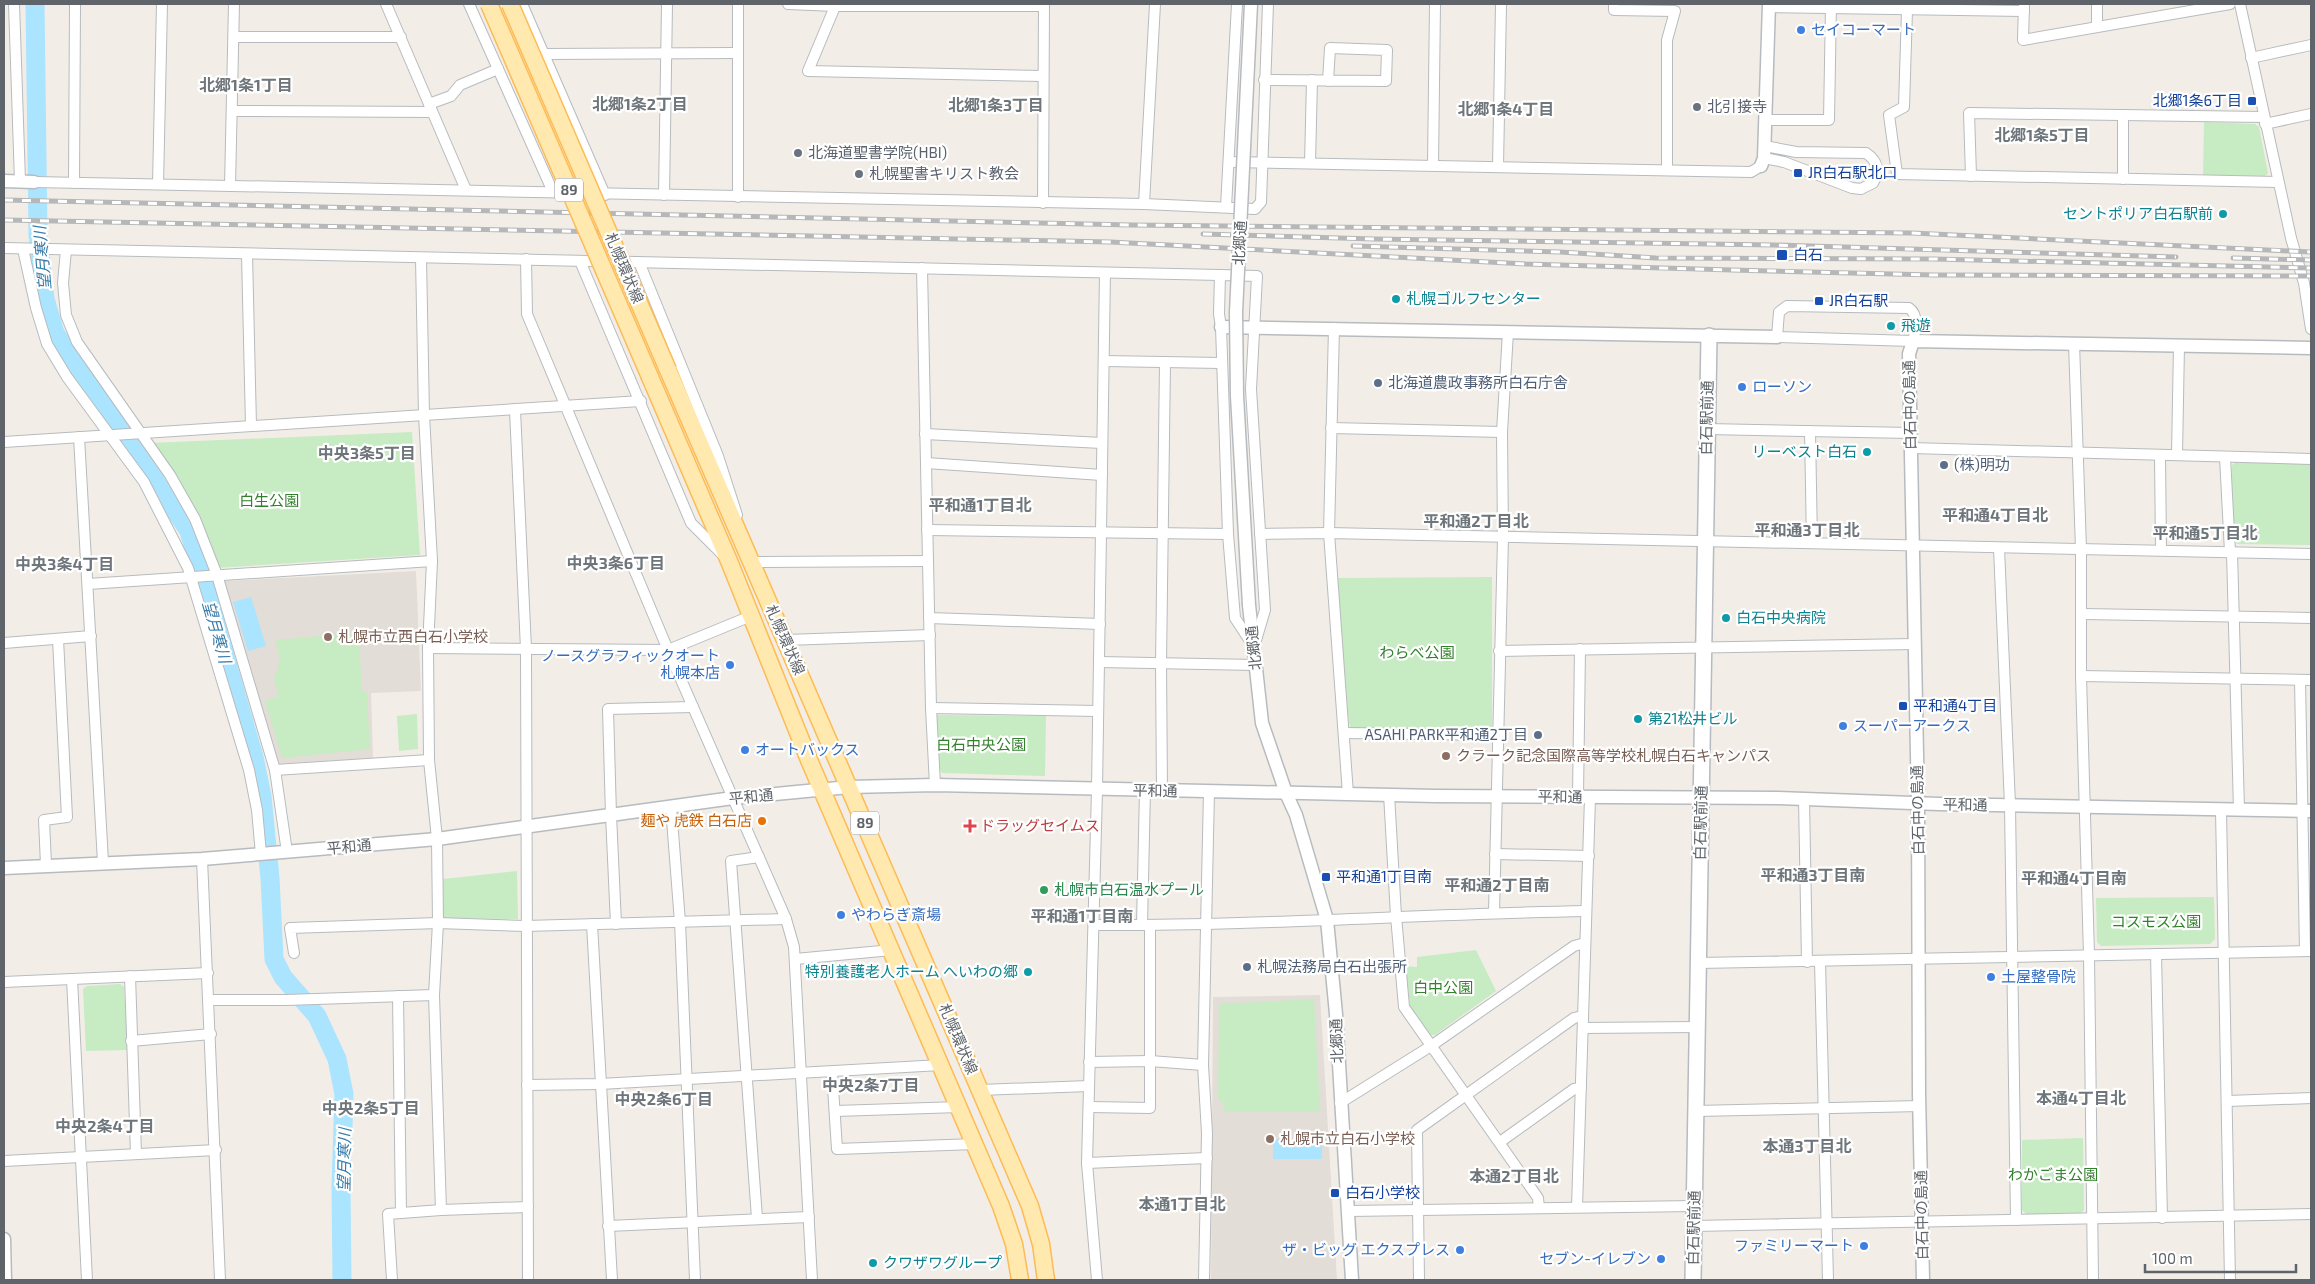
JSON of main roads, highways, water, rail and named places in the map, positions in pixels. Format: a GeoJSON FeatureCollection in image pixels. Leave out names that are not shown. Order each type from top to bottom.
{"type":"FeatureCollection","features":[{"type":"Feature","properties":{"kind":"main road","name":"札幌環状線"},"geometry":{"type":"LineString","coordinates":[[489,4],[729,561],[822,789],[960,1107],[1009,1229],[1014,1244],[1020,1280]]}},
{"type":"Feature","properties":{"kind":"main road","name":"札幌環状線"},"geometry":{"type":"LineString","coordinates":[[510,4],[1030,1206],[1041,1244],[1046,1280]]}},
{"type":"Feature","properties":{"kind":"main road","name":"白石駅前通"},"geometry":{"type":"LineString","coordinates":[[1693,1280],[1709,336]]}},
{"type":"Feature","properties":{"kind":"water"},"geometry":{"type":"Polygon","coordinates":[[[251,597],[266,646],[248,651],[233,602],[251,597]]]}},
{"type":"Feature","properties":{"kind":"water"},"geometry":{"type":"Polygon","coordinates":[[[1273,1139],[1322,1139],[1322,1159],[1273,1159],[1273,1139]]]}},
{"type":"Feature","properties":{"kind":"waterway","name":"望月寒川"},"geometry":{"type":"LineString","coordinates":[[35,4],[38,235],[45,299],[55,333],[189,531],[254,757],[262,796],[270,878],[274,959],[283,977],[317,1016],[337,1059],[344,1094],[341,1187],[342,1280]]}},
{"type":"Feature","properties":{"kind":"railway"},"geometry":{"type":"LineString","coordinates":[[4,200],[1131,225],[1912,233],[2311,252]]}},
{"type":"Feature","properties":{"kind":"railway"},"geometry":{"type":"LineString","coordinates":[[4,220],[1111,242],[1526,264],[1934,275],[2311,276]]}},
{"type":"Feature","properties":{"kind":"railway"},"geometry":{"type":"LineString","coordinates":[[1203,234],[1374,239],[1774,245],[2176,257]]}},
{"type":"Feature","properties":{"kind":"railway"},"geometry":{"type":"LineString","coordinates":[[1353,246],[1560,252],[1656,258],[1933,259],[2311,268]]}},
{"type":"Feature","properties":{"kind":"railway"},"geometry":{"type":"LineString","coordinates":[[2233,258],[2311,260]]}},
{"type":"Feature","properties":{"kind":"place","name":"セイコーマート"},"geometry":{"type":"Point","coordinates":[1801,30]}},
{"type":"Feature","properties":{"kind":"place","name":"北郷1条6丁目"},"geometry":{"type":"Point","coordinates":[2252,101]}},
{"type":"Feature","properties":{"kind":"place","name":"北引接寺"},"geometry":{"type":"Point","coordinates":[1697,107]}},
{"type":"Feature","properties":{"kind":"place","name":"北海道聖書学院(HBI)"},"geometry":{"type":"Point","coordinates":[798,153]}},
{"type":"Feature","properties":{"kind":"place","name":"JR白石駅北口"},"geometry":{"type":"Point","coordinates":[1798,173]}},
{"type":"Feature","properties":{"kind":"place","name":"札幌聖書キリスト教会"},"geometry":{"type":"Point","coordinates":[859,174]}},
{"type":"Feature","properties":{"kind":"place","name":"セントポリア白石駅前"},"geometry":{"type":"Point","coordinates":[2223,214]}},
{"type":"Feature","properties":{"kind":"place","name":"白石"},"geometry":{"type":"Point","coordinates":[1782,255]}},
{"type":"Feature","properties":{"kind":"place","name":"札幌ゴルフセンター"},"geometry":{"type":"Point","coordinates":[1396,299]}},
{"type":"Feature","properties":{"kind":"place","name":"JR白石駅"},"geometry":{"type":"Point","coordinates":[1819,301]}},
{"type":"Feature","properties":{"kind":"place","name":"飛遊"},"geometry":{"type":"Point","coordinates":[1891,326]}},
{"type":"Feature","properties":{"kind":"place","name":"北海道農政事務所白石庁舎"},"geometry":{"type":"Point","coordinates":[1378,383]}},
{"type":"Feature","properties":{"kind":"place","name":"ローソン"},"geometry":{"type":"Point","coordinates":[1742,387]}},
{"type":"Feature","properties":{"kind":"place","name":"リーベスト白石"},"geometry":{"type":"Point","coordinates":[1867,452]}},
{"type":"Feature","properties":{"kind":"place","name":"(株)明功"},"geometry":{"type":"Point","coordinates":[1944,465]}},
{"type":"Feature","properties":{"kind":"place","name":"白石中央病院"},"geometry":{"type":"Point","coordinates":[1726,618]}},
{"type":"Feature","properties":{"kind":"place","name":"札幌市立西白石小学校"},"geometry":{"type":"Point","coordinates":[328,637]}},
{"type":"Feature","properties":{"kind":"place","name":"ノースグラフィックオート 札幌本店"},"geometry":{"type":"Point","coordinates":[730,665]}},
{"type":"Feature","properties":{"kind":"place","name":"平和通4丁目"},"geometry":{"type":"Point","coordinates":[1903,706]}},
{"type":"Feature","properties":{"kind":"place","name":"第21松井ビル"},"geometry":{"type":"Point","coordinates":[1638,719]}},
{"type":"Feature","properties":{"kind":"place","name":"スーパーアークス"},"geometry":{"type":"Point","coordinates":[1843,726]}},
{"type":"Feature","properties":{"kind":"place","name":"ASAHI PARK平和通2丁目"},"geometry":{"type":"Point","coordinates":[1538,735]}},
{"type":"Feature","properties":{"kind":"place","name":"オートバックス"},"geometry":{"type":"Point","coordinates":[745,750]}},
{"type":"Feature","properties":{"kind":"place","name":"クラーク記念国際高等学校札幌白石キャンパス"},"geometry":{"type":"Point","coordinates":[1446,756]}},
{"type":"Feature","properties":{"kind":"place","name":"麺や 虎鉄 白石店"},"geometry":{"type":"Point","coordinates":[762,821]}},
{"type":"Feature","properties":{"kind":"place","name":"ドラッグセイムス"},"geometry":{"type":"Point","coordinates":[970,826]}},
{"type":"Feature","properties":{"kind":"place","name":"平和通1丁目南"},"geometry":{"type":"Point","coordinates":[1326,877]}},
{"type":"Feature","properties":{"kind":"place","name":"札幌市白石温水プール"},"geometry":{"type":"Point","coordinates":[1044,890]}},
{"type":"Feature","properties":{"kind":"place","name":"やわらぎ斎場"},"geometry":{"type":"Point","coordinates":[841,915]}},
{"type":"Feature","properties":{"kind":"place","name":"札幌法務局白石出張所"},"geometry":{"type":"Point","coordinates":[1247,967]}},
{"type":"Feature","properties":{"kind":"place","name":"特別養護老人ホーム へいわの郷"},"geometry":{"type":"Point","coordinates":[1028,972]}},
{"type":"Feature","properties":{"kind":"place","name":"土屋整骨院"},"geometry":{"type":"Point","coordinates":[1991,977]}},
{"type":"Feature","properties":{"kind":"place","name":"札幌市立白石小学校"},"geometry":{"type":"Point","coordinates":[1270,1139]}},
{"type":"Feature","properties":{"kind":"place","name":"白石小学校"},"geometry":{"type":"Point","coordinates":[1335,1193]}},
{"type":"Feature","properties":{"kind":"place","name":"ファミリーマート"},"geometry":{"type":"Point","coordinates":[1864,1246]}},
{"type":"Feature","properties":{"kind":"place","name":"ザ・ビッグ エクスプレス"},"geometry":{"type":"Point","coordinates":[1460,1250]}},
{"type":"Feature","properties":{"kind":"place","name":"セブン-イレブン"},"geometry":{"type":"Point","coordinates":[1661,1259]}},
{"type":"Feature","properties":{"kind":"place","name":"クワザワグループ"},"geometry":{"type":"Point","coordinates":[873,1263]}},
{"type":"Feature","properties":{"kind":"district","name":"北郷1条1丁目"},"geometry":{"type":"Point","coordinates":[246,85]}},
{"type":"Feature","properties":{"kind":"district","name":"北郷1条2丁目"},"geometry":{"type":"Point","coordinates":[640,104]}},
{"type":"Feature","properties":{"kind":"district","name":"北郷1条3丁目"},"geometry":{"type":"Point","coordinates":[996,105]}},
{"type":"Feature","properties":{"kind":"district","name":"北郷1条4丁目"},"geometry":{"type":"Point","coordinates":[1506,109]}},
{"type":"Feature","properties":{"kind":"district","name":"北郷1条5丁目"},"geometry":{"type":"Point","coordinates":[2042,135]}},
{"type":"Feature","properties":{"kind":"district","name":"中央3条5丁目"},"geometry":{"type":"Point","coordinates":[367,453]}},
{"type":"Feature","properties":{"kind":"district","name":"平和通1丁目北"},"geometry":{"type":"Point","coordinates":[980,505]}},
{"type":"Feature","properties":{"kind":"district","name":"平和通4丁目北"},"geometry":{"type":"Point","coordinates":[1995,515]}},
{"type":"Feature","properties":{"kind":"district","name":"平和通2丁目北"},"geometry":{"type":"Point","coordinates":[1476,521]}},
{"type":"Feature","properties":{"kind":"district","name":"平和通3丁目北"},"geometry":{"type":"Point","coordinates":[1807,530]}},
{"type":"Feature","properties":{"kind":"district","name":"平和通5丁目北"},"geometry":{"type":"Point","coordinates":[2205,533]}},
{"type":"Feature","properties":{"kind":"district","name":"中央3条6丁目"},"geometry":{"type":"Point","coordinates":[616,563]}},
{"type":"Feature","properties":{"kind":"district","name":"中央3条4丁目"},"geometry":{"type":"Point","coordinates":[65,564]}},
{"type":"Feature","properties":{"kind":"district","name":"平和通3丁目南"},"geometry":{"type":"Point","coordinates":[1813,875]}},
{"type":"Feature","properties":{"kind":"district","name":"平和通4丁目南"},"geometry":{"type":"Point","coordinates":[2074,878]}},
{"type":"Feature","properties":{"kind":"district","name":"平和通2丁目南"},"geometry":{"type":"Point","coordinates":[1497,885]}},
{"type":"Feature","properties":{"kind":"district","name":"平和通1丁目南"},"geometry":{"type":"Point","coordinates":[1082,916]}},
{"type":"Feature","properties":{"kind":"district","name":"中央2条7丁目"},"geometry":{"type":"Point","coordinates":[871,1085]}},
{"type":"Feature","properties":{"kind":"district","name":"本通4丁目北"},"geometry":{"type":"Point","coordinates":[2081,1098]}},
{"type":"Feature","properties":{"kind":"district","name":"中央2条6丁目"},"geometry":{"type":"Point","coordinates":[664,1099]}},
{"type":"Feature","properties":{"kind":"district","name":"中央2条5丁目"},"geometry":{"type":"Point","coordinates":[371,1108]}},
{"type":"Feature","properties":{"kind":"district","name":"中央2条4丁目"},"geometry":{"type":"Point","coordinates":[105,1126]}},
{"type":"Feature","properties":{"kind":"district","name":"本通3丁目北"},"geometry":{"type":"Point","coordinates":[1807,1146]}},
{"type":"Feature","properties":{"kind":"district","name":"本通2丁目北"},"geometry":{"type":"Point","coordinates":[1514,1176]}},
{"type":"Feature","properties":{"kind":"district","name":"本通1丁目北"},"geometry":{"type":"Point","coordinates":[1182,1204]}},
{"type":"Feature","properties":{"kind":"park label","name":"白生公園"},"geometry":{"type":"Point","coordinates":[269,501]}},
{"type":"Feature","properties":{"kind":"park label","name":"わらべ公園"},"geometry":{"type":"Point","coordinates":[1417,653]}},
{"type":"Feature","properties":{"kind":"park label","name":"白石中央公園"},"geometry":{"type":"Point","coordinates":[981,745]}},
{"type":"Feature","properties":{"kind":"park label","name":"コスモス公園"},"geometry":{"type":"Point","coordinates":[2156,922]}},
{"type":"Feature","properties":{"kind":"park label","name":"白中公園"},"geometry":{"type":"Point","coordinates":[1443,988]}},
{"type":"Feature","properties":{"kind":"park label","name":"わかごま公園"},"geometry":{"type":"Point","coordinates":[2053,1175]}}]}
